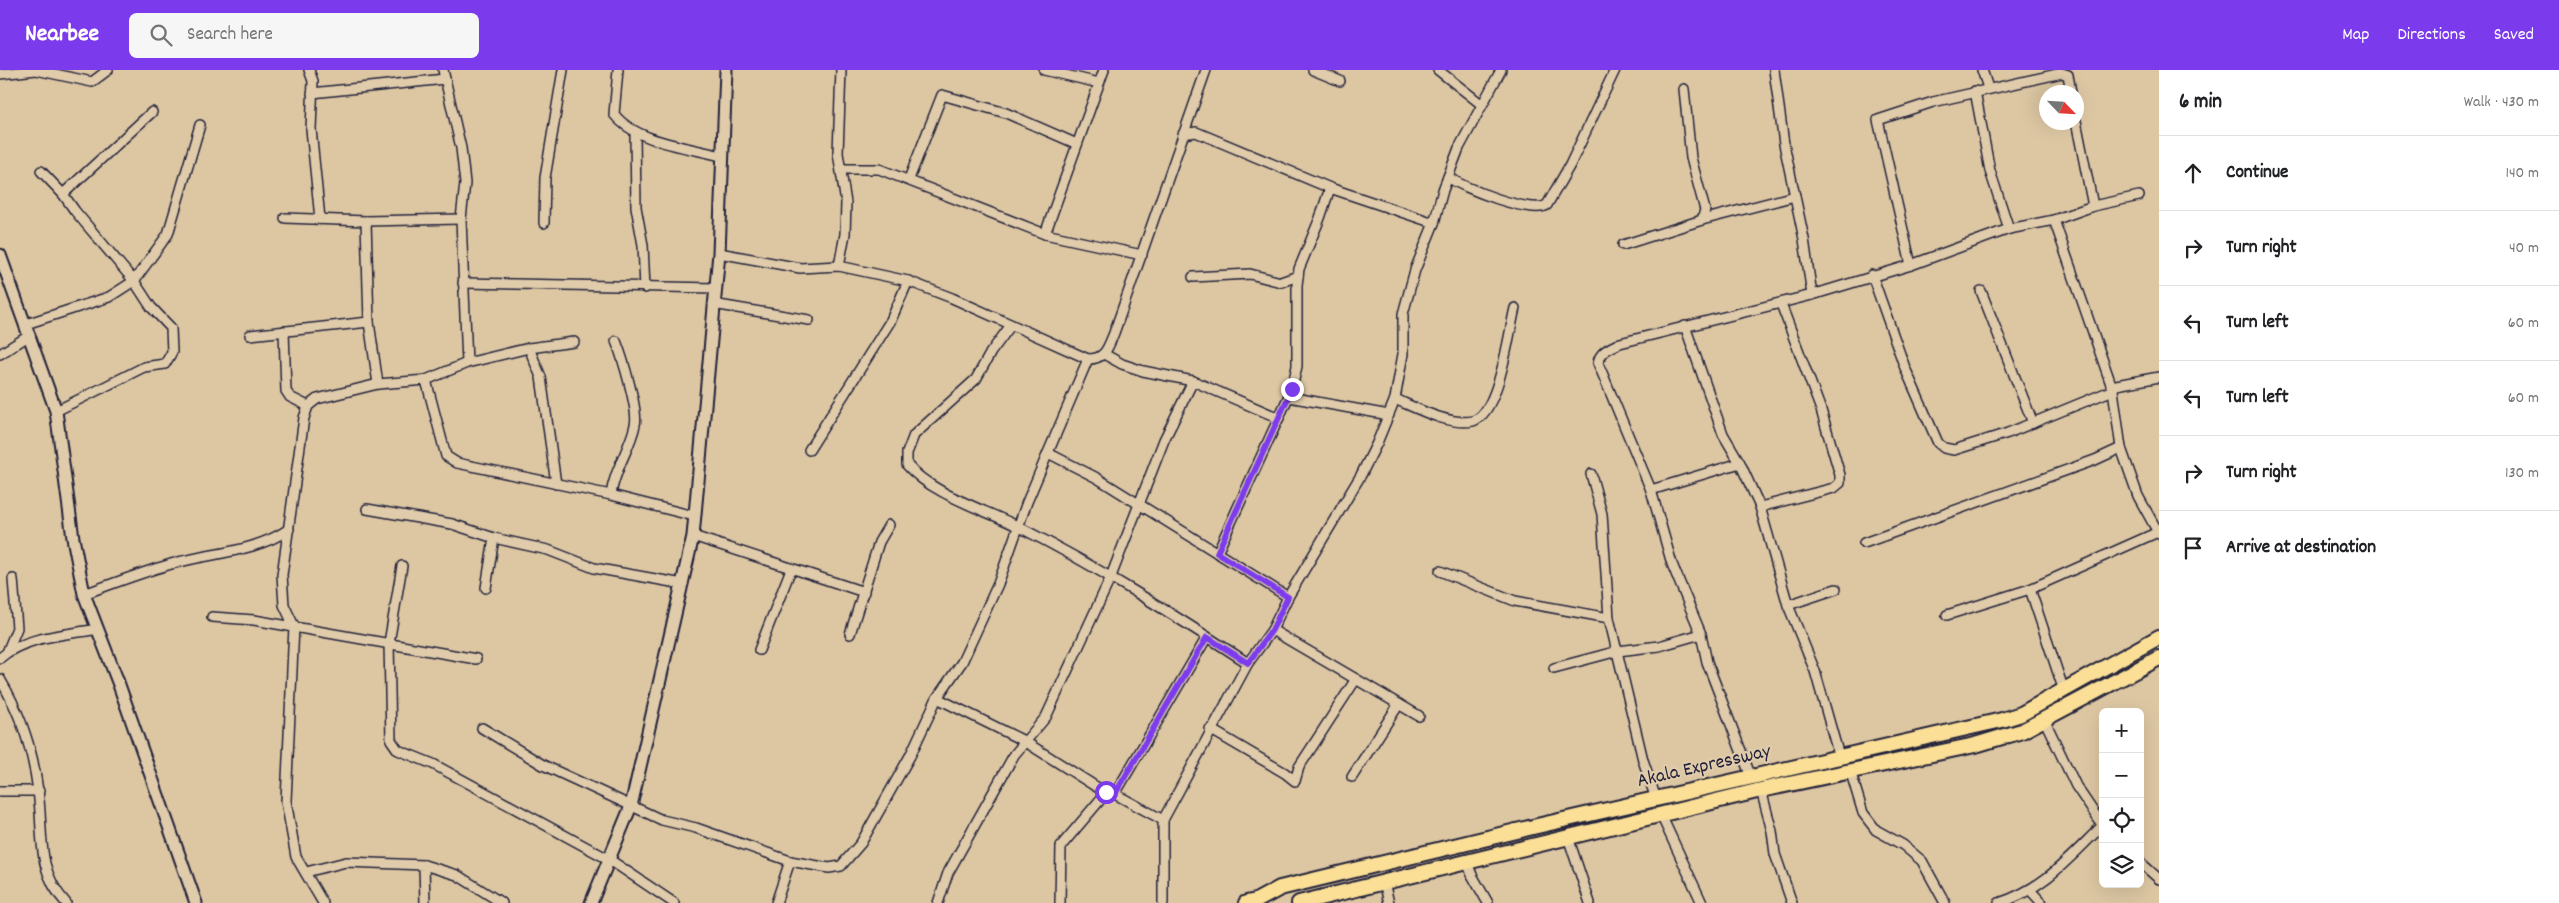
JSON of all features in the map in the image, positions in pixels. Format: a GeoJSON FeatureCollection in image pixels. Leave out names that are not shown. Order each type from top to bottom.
{"type":"FeatureCollection","features":[{"type":"Feature","properties":{"kind":"main road","name":"Akala Expressway"},"geometry":{"type":"LineString","coordinates":[[1246,903],[1256,901],[1280,888],[1839,756],[2002,720],[2021,714],[2159,637]]}},
{"type":"Feature","properties":{"kind":"main road","name":"Akala Expressway"},"geometry":{"type":"LineString","coordinates":[[1299,903],[1706,805],[1761,790],[1974,745],[2022,731],[2159,658]]}},
{"type":"Feature","properties":{"kind":"main road"},"geometry":{"type":"LineString","coordinates":[[1703,788],[1706,805]]}},
{"type":"Feature","properties":{"kind":"street"},"geometry":{"type":"LineString","coordinates":[[0,74],[36,70],[92,82],[108,70]]}},
{"type":"Feature","properties":{"kind":"street"},"geometry":{"type":"LineString","coordinates":[[310,70],[313,80],[311,129],[320,219]]}},
{"type":"Feature","properties":{"kind":"street"},"geometry":{"type":"LineString","coordinates":[[544,223],[545,178],[562,70]]}},
{"type":"Feature","properties":{"kind":"street"},"geometry":{"type":"LineString","coordinates":[[618,70],[614,114],[620,122],[635,133],[721,156]]}},
{"type":"Feature","properties":{"kind":"street"},"geometry":{"type":"LineString","coordinates":[[591,903],[631,806],[693,536],[719,253],[721,156],[726,70]]}},
{"type":"Feature","properties":{"kind":"street"},"geometry":{"type":"LineString","coordinates":[[839,266],[845,234],[846,203],[838,153],[841,70]]}},
{"type":"Feature","properties":{"kind":"street"},"geometry":{"type":"LineString","coordinates":[[1044,70],[1099,83]]}},
{"type":"Feature","properties":{"kind":"street"},"geometry":{"type":"LineString","coordinates":[[1045,234],[1104,70]]}},
{"type":"Feature","properties":{"kind":"street"},"geometry":{"type":"LineString","coordinates":[[719,253],[800,268],[839,266],[908,281],[952,298],[1088,359],[1096,359],[1104,354],[1128,299],[1188,117],[1206,70]]}},
{"type":"Feature","properties":{"kind":"street"},"geometry":{"type":"LineString","coordinates":[[1313,70],[1340,81]]}},
{"type":"Feature","properties":{"kind":"street"},"geometry":{"type":"LineString","coordinates":[[1438,70],[1481,104]]}},
{"type":"Feature","properties":{"kind":"street"},"geometry":{"type":"LineString","coordinates":[[1163,903],[1163,820],[1210,729],[1248,663],[1272,630],[1288,597],[1361,475],[1389,415],[1395,399],[1403,354],[1403,314],[1415,270],[1434,223],[1448,177],[1481,104],[1501,70]]}},
{"type":"Feature","properties":{"kind":"street"},"geometry":{"type":"LineString","coordinates":[[1448,177],[1460,186],[1481,193],[1537,208],[1548,205],[1570,165],[1615,70]]}},
{"type":"Feature","properties":{"kind":"street"},"geometry":{"type":"LineString","coordinates":[[1774,70],[1784,144],[1804,239],[1812,295]]}},
{"type":"Feature","properties":{"kind":"street"},"geometry":{"type":"LineString","coordinates":[[1982,70],[1988,88]]}},
{"type":"Feature","properties":{"kind":"street"},"geometry":{"type":"LineString","coordinates":[[1910,265],[1878,120],[1932,102],[2062,73],[2069,72],[2070,85]]}},
{"type":"Feature","properties":{"kind":"street"},"geometry":{"type":"LineString","coordinates":[[312,93],[444,75],[461,148],[465,183],[462,219],[463,283],[468,363]]}},
{"type":"Feature","properties":{"kind":"street"},"geometry":{"type":"LineString","coordinates":[[1684,89],[1691,158],[1705,210],[1713,218]]}},
{"type":"Feature","properties":{"kind":"street"},"geometry":{"type":"LineString","coordinates":[[1976,91],[1990,171],[2009,229]]}},
{"type":"Feature","properties":{"kind":"street"},"geometry":{"type":"LineString","coordinates":[[909,179],[942,95],[1006,113],[1077,144]]}},
{"type":"Feature","properties":{"kind":"street"},"geometry":{"type":"LineString","coordinates":[[64,194],[152,112]]}},
{"type":"Feature","properties":{"kind":"street"},"geometry":{"type":"LineString","coordinates":[[1188,117],[1196,132]]}},
{"type":"Feature","properties":{"kind":"street"},"geometry":{"type":"LineString","coordinates":[[0,354],[28,330],[109,297],[134,281],[168,234],[200,125]]}},
{"type":"Feature","properties":{"kind":"street"},"geometry":{"type":"LineString","coordinates":[[2078,130],[2093,206]]}},
{"type":"Feature","properties":{"kind":"street"},"geometry":{"type":"LineString","coordinates":[[1183,134],[1196,132],[1330,188],[1434,223]]}},
{"type":"Feature","properties":{"kind":"street"},"geometry":{"type":"LineString","coordinates":[[635,133],[636,207],[643,245],[645,288]]}},
{"type":"Feature","properties":{"kind":"street"},"geometry":{"type":"LineString","coordinates":[[842,169],[880,168],[1045,234],[1142,255]]}},
{"type":"Feature","properties":{"kind":"street"},"geometry":{"type":"LineString","coordinates":[[41,172],[64,194],[75,211],[134,281],[151,307],[171,328],[172,352],[165,364],[144,367],[56,411]]}},
{"type":"Feature","properties":{"kind":"street"},"geometry":{"type":"LineString","coordinates":[[1217,553],[1288,397],[1297,366],[1298,276],[1330,188]]}},
{"type":"Feature","properties":{"kind":"street"},"geometry":{"type":"LineString","coordinates":[[1623,245],[1702,220],[1795,196]]}},
{"type":"Feature","properties":{"kind":"street"},"geometry":{"type":"LineString","coordinates":[[1751,777],[1707,662],[1701,634],[1672,564],[1651,490],[1598,363],[1601,353],[1620,343],[1812,295],[1872,275],[1910,265],[2009,229],[2054,220],[2093,206],[2139,196]]}},
{"type":"Feature","properties":{"kind":"street"},"geometry":{"type":"LineString","coordinates":[[1702,220],[1705,210]]}},
{"type":"Feature","properties":{"kind":"street"},"geometry":{"type":"LineString","coordinates":[[285,218],[366,221],[462,219]]}},
{"type":"Feature","properties":{"kind":"street"},"geometry":{"type":"LineString","coordinates":[[1947,615],[2030,589],[2159,533],[2138,496],[2121,448],[2112,388],[2054,220]]}},
{"type":"Feature","properties":{"kind":"street"},"geometry":{"type":"LineString","coordinates":[[366,221],[369,322],[378,384]]}},
{"type":"Feature","properties":{"kind":"street"},"geometry":{"type":"LineString","coordinates":[[0,255],[56,411],[73,538],[84,594],[98,628],[196,903]]}},
{"type":"Feature","properties":{"kind":"street"},"geometry":{"type":"LineString","coordinates":[[1193,277],[1250,274],[1281,282],[1298,276]]}},
{"type":"Feature","properties":{"kind":"street"},"geometry":{"type":"LineString","coordinates":[[1872,275],[1905,368],[1938,443],[1944,448],[1954,450],[2033,423],[2112,388],[2159,376]]}},
{"type":"Feature","properties":{"kind":"street"},"geometry":{"type":"LineString","coordinates":[[809,450],[891,320],[908,281]]}},
{"type":"Feature","properties":{"kind":"street"},"geometry":{"type":"LineString","coordinates":[[463,283],[715,288]]}},
{"type":"Feature","properties":{"kind":"street"},"geometry":{"type":"LineString","coordinates":[[1981,290],[2033,423]]}},
{"type":"Feature","properties":{"kind":"street"},"geometry":{"type":"LineString","coordinates":[[713,304],[809,320]]}},
{"type":"Feature","properties":{"kind":"street"},"geometry":{"type":"LineString","coordinates":[[1760,507],[1834,488],[1840,483],[1840,475],[1821,410],[1781,304]]}},
{"type":"Feature","properties":{"kind":"street"},"geometry":{"type":"LineString","coordinates":[[1395,399],[1434,416],[1472,421],[1482,416],[1495,394],[1515,308]]}},
{"type":"Feature","properties":{"kind":"street"},"geometry":{"type":"LineString","coordinates":[[250,335],[369,322]]}},
{"type":"Feature","properties":{"kind":"street"},"geometry":{"type":"LineString","coordinates":[[1011,325],[991,352],[976,379],[914,435],[907,452],[907,465],[913,472],[966,504],[1019,527],[1110,579],[1248,663]]}},
{"type":"Feature","properties":{"kind":"street"},"geometry":{"type":"LineString","coordinates":[[1686,326],[1710,401],[1723,434],[1740,463],[1760,507],[1788,605],[1815,671],[1839,756]]}},
{"type":"Feature","properties":{"kind":"street"},"geometry":{"type":"LineString","coordinates":[[284,331],[286,392],[290,397],[308,406]]}},
{"type":"Feature","properties":{"kind":"street"},"geometry":{"type":"LineString","coordinates":[[611,494],[613,478],[622,461],[636,423],[623,359],[616,341]]}},
{"type":"Feature","properties":{"kind":"street"},"geometry":{"type":"LineString","coordinates":[[323,903],[296,857],[286,801],[294,626],[284,605],[282,575],[304,418],[308,406],[317,399],[378,384],[426,380],[468,363],[528,348],[574,342]]}},
{"type":"Feature","properties":{"kind":"street"},"geometry":{"type":"LineString","coordinates":[[528,348],[540,377],[556,484]]}},
{"type":"Feature","properties":{"kind":"street"},"geometry":{"type":"LineString","coordinates":[[1104,354],[1122,364],[1143,371],[1193,381],[1279,418]]}},
{"type":"Feature","properties":{"kind":"street"},"geometry":{"type":"LineString","coordinates":[[482,728],[543,765],[662,820],[696,828],[790,862],[829,868],[841,866],[862,843],[910,756],[936,698],[962,662],[998,584],[1027,502],[1088,359]]}},
{"type":"Feature","properties":{"kind":"street"},"geometry":{"type":"LineString","coordinates":[[426,380],[446,456],[457,462],[611,494],[694,516]]}},
{"type":"Feature","properties":{"kind":"street"},"geometry":{"type":"LineString","coordinates":[[938,903],[948,874],[962,846],[1014,755],[1046,717],[1110,579],[1137,505],[1164,440],[1193,381]]}},
{"type":"Feature","properties":{"kind":"street"},"geometry":{"type":"LineString","coordinates":[[1288,397],[1389,415]]}},
{"type":"Feature","properties":{"kind":"street"},"geometry":{"type":"LineString","coordinates":[[1864,543],[2095,460],[2121,448]]}},
{"type":"Feature","properties":{"kind":"street"},"geometry":{"type":"LineString","coordinates":[[1048,454],[1097,478],[1137,505],[1288,597]]}},
{"type":"Feature","properties":{"kind":"street"},"geometry":{"type":"LineString","coordinates":[[1651,490],[1740,463]]}},
{"type":"Feature","properties":{"kind":"street"},"geometry":{"type":"LineString","coordinates":[[1591,474],[1602,514],[1609,618],[1618,651],[1621,674],[1656,799]]}},
{"type":"Feature","properties":{"kind":"street"},"geometry":{"type":"LineString","coordinates":[[367,509],[452,524],[494,538],[548,550],[594,568],[683,584]]}},
{"type":"Feature","properties":{"kind":"street"},"geometry":{"type":"LineString","coordinates":[[850,634],[879,542],[890,525]]}},
{"type":"Feature","properties":{"kind":"street"},"geometry":{"type":"LineString","coordinates":[[84,594],[169,565],[233,551],[280,536],[289,529]]}},
{"type":"Feature","properties":{"kind":"street"},"geometry":{"type":"LineString","coordinates":[[693,536],[864,592]]}},
{"type":"Feature","properties":{"kind":"street"},"geometry":{"type":"LineString","coordinates":[[486,588],[494,538]]}},
{"type":"Feature","properties":{"kind":"street"},"geometry":{"type":"LineString","coordinates":[[402,566],[388,643],[391,740],[398,750],[433,764],[610,860],[674,903]]}},
{"type":"Feature","properties":{"kind":"street"},"geometry":{"type":"LineString","coordinates":[[759,650],[791,569]]}},
{"type":"Feature","properties":{"kind":"street"},"geometry":{"type":"LineString","coordinates":[[1440,571],[1515,601],[1609,618]]}},
{"type":"Feature","properties":{"kind":"street"},"geometry":{"type":"LineString","coordinates":[[0,658],[8,650],[17,628],[13,579]]}},
{"type":"Feature","properties":{"kind":"street"},"geometry":{"type":"LineString","coordinates":[[2030,589],[2064,691]]}},
{"type":"Feature","properties":{"kind":"street"},"geometry":{"type":"LineString","coordinates":[[1788,605],[1836,590]]}},
{"type":"Feature","properties":{"kind":"street"},"geometry":{"type":"LineString","coordinates":[[212,617],[254,620],[294,626],[476,659]]}},
{"type":"Feature","properties":{"kind":"street"},"geometry":{"type":"LineString","coordinates":[[8,650],[26,643],[98,628]]}},
{"type":"Feature","properties":{"kind":"street"},"geometry":{"type":"LineString","coordinates":[[1272,630],[1419,716]]}},
{"type":"Feature","properties":{"kind":"street"},"geometry":{"type":"LineString","coordinates":[[1554,668],[1618,651],[1650,648],[1701,634]]}},
{"type":"Feature","properties":{"kind":"street"},"geometry":{"type":"LineString","coordinates":[[1060,903],[1061,846],[1110,793],[1207,637]]}},
{"type":"Feature","properties":{"kind":"street"},"geometry":{"type":"LineString","coordinates":[[0,679],[14,702],[28,738],[38,791],[46,874],[66,903]]}},
{"type":"Feature","properties":{"kind":"street"},"geometry":{"type":"LineString","coordinates":[[1210,729],[1285,773],[1295,781],[1299,767],[1356,679]]}},
{"type":"Feature","properties":{"kind":"street"},"geometry":{"type":"LineString","coordinates":[[936,698],[1013,736],[1023,744],[1110,793],[1163,820]]}},
{"type":"Feature","properties":{"kind":"street"},"geometry":{"type":"LineString","coordinates":[[1352,777],[1399,704]]}},
{"type":"Feature","properties":{"kind":"street"},"geometry":{"type":"LineString","coordinates":[[2044,719],[2076,786],[2099,821]]}},
{"type":"Feature","properties":{"kind":"street"},"geometry":{"type":"LineString","coordinates":[[1850,770],[1863,813],[1876,830],[1903,845],[1922,861],[1944,903]]}},
{"type":"Feature","properties":{"kind":"street"},"geometry":{"type":"LineString","coordinates":[[0,790],[38,791]]}},
{"type":"Feature","properties":{"kind":"street"},"geometry":{"type":"LineString","coordinates":[[1761,790],[1772,831],[1775,854],[1792,903]]}},
{"type":"Feature","properties":{"kind":"street"},"geometry":{"type":"LineString","coordinates":[[1661,815],[1702,903]]}},
{"type":"Feature","properties":{"kind":"street"},"geometry":{"type":"LineString","coordinates":[[1999,903],[2044,882],[2099,829]]}},
{"type":"Feature","properties":{"kind":"street"},"geometry":{"type":"LineString","coordinates":[[1568,837],[1590,903]]}},
{"type":"Feature","properties":{"kind":"street"},"geometry":{"type":"LineString","coordinates":[[306,872],[346,862],[424,866],[457,875],[502,903]]}},
{"type":"Feature","properties":{"kind":"street"},"geometry":{"type":"LineString","coordinates":[[776,903],[790,862]]}},
{"type":"Feature","properties":{"kind":"street"},"geometry":{"type":"LineString","coordinates":[[1467,862],[1488,903]]}},
{"type":"Feature","properties":{"kind":"street"},"geometry":{"type":"LineString","coordinates":[[424,866],[425,903]]}},
{"type":"Feature","properties":{"kind":"street"},"geometry":{"type":"LineString","coordinates":[[2144,866],[2159,879]]}},
{"type":"Feature","properties":{"kind":"street"},"geometry":{"type":"LineString","coordinates":[[1384,882],[1389,903]]}},
{"type":"Feature","properties":{"kind":"street"},"geometry":{"type":"LineString","coordinates":[[2030,890],[2042,903]]}},
{"type":"Feature","properties":{"kind":"route"},"geometry":{"type":"LineString","coordinates":[[1106,792],[1115,794],[1207,637],[1248,663],[1272,630],[1288,597],[1217,553],[1292,389]]}}]}
